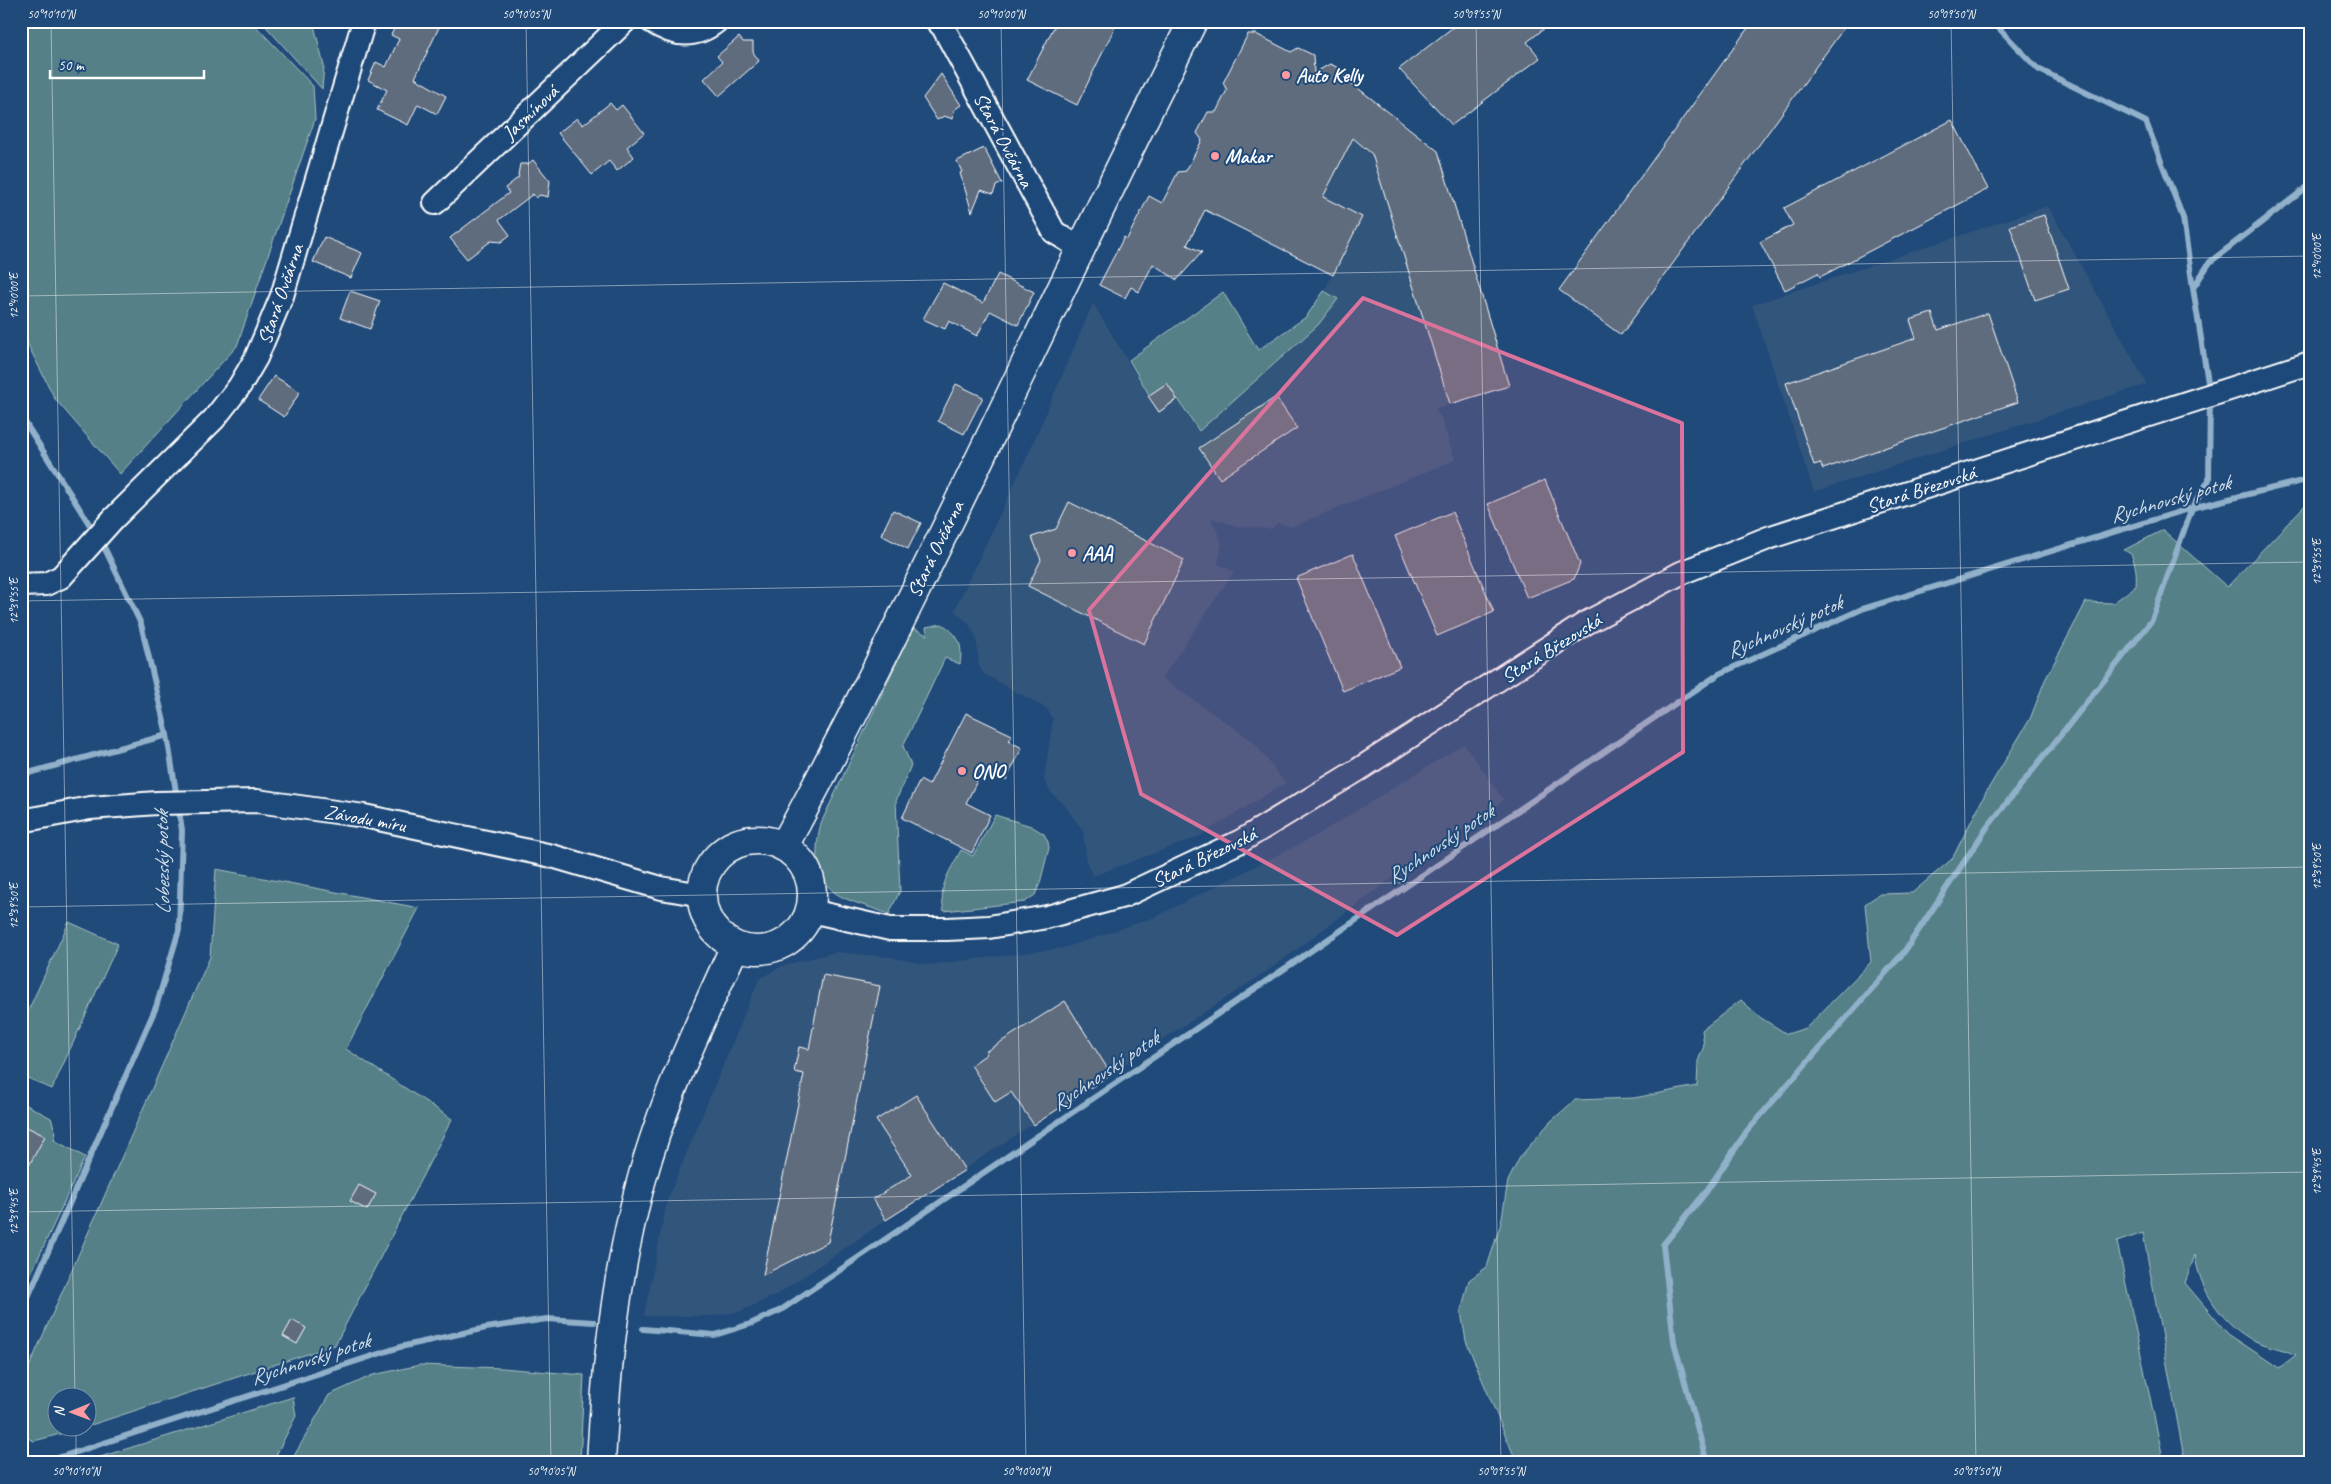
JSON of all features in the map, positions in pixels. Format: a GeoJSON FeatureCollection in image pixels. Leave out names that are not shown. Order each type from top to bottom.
{"type":"FeatureCollection","features":[{"type":"Feature","properties":{"kind":"main road","name":"Stará Ovčárna"},"geometry":{"type":"LineString","coordinates":[[784,846],[906,609],[1080,248],[1193,21]]}},
{"type":"Feature","properties":{"kind":"main road"},"geometry":{"type":"LineString","coordinates":[[761,840],[784,846],[798,857],[808,871],[812,888],[811,910],[799,931],[781,946],[758,951],[735,946],[720,936],[710,923],[705,912],[702,895],[710,866],[732,846],[743,841],[761,840]]}},
{"type":"Feature","properties":{"kind":"main road"},"geometry":{"type":"LineString","coordinates":[[601,1463],[604,1404],[617,1294],[641,1181],[673,1085],[735,946]]}},
{"type":"Feature","properties":{"kind":"street","name":"Stará Ovčárna"},"geometry":{"type":"LineString","coordinates":[[21,585],[46,584],[61,577],[113,519],[214,419],[238,387],[256,358],[282,296],[364,21]]}},
{"type":"Feature","properties":{"kind":"street","name":"Jasmínová"},"geometry":{"type":"LineString","coordinates":[[435,203],[625,21]]}},
{"type":"Feature","properties":{"kind":"street"},"geometry":{"type":"LineString","coordinates":[[651,21],[664,30],[690,35],[710,27],[717,21]]}},
{"type":"Feature","properties":{"kind":"street","name":"Stará Ovčárna"},"geometry":{"type":"LineString","coordinates":[[938,21],[1054,232],[1080,248]]}},
{"type":"Feature","properties":{"kind":"street","name":"Stará Březovská"},"geometry":{"type":"LineString","coordinates":[[811,910],[890,929],[947,930],[989,927],[1047,917],[1124,896],[1241,841],[1358,770],[1586,623],[1681,573],[1768,538],[2310,363]]}},
{"type":"Feature","properties":{"kind":"street","name":"Závodu míru"},"geometry":{"type":"LineString","coordinates":[[21,821],[90,808],[157,803],[257,801],[364,816],[552,856],[661,888],[702,895]]}},
{"type":"Feature","properties":{"kind":"highlighted area"},"geometry":{"type":"Polygon","coordinates":[[[1363,298],[1682,423],[1683,752],[1397,935],[1141,794],[1089,610],[1363,298]]]}},
{"type":"Feature","properties":{"kind":"shaded area"},"geometry":{"type":"Polygon","coordinates":[[[1353,138],[1387,166],[1450,404],[1435,409],[1441,418],[1455,460],[1291,527],[1278,523],[1271,529],[1236,526],[1211,518],[1222,543],[1218,564],[1234,572],[1162,678],[1253,741],[1285,783],[1198,837],[1093,876],[1087,864],[1083,831],[1065,806],[1050,791],[1044,779],[1053,720],[1047,709],[984,674],[979,666],[976,637],[968,623],[954,611],[1027,457],[1093,303],[1158,411],[1177,399],[1197,429],[1338,299],[1324,291],[1362,217],[1323,197],[1353,138]]]}},
{"type":"Feature","properties":{"kind":"shaded area"},"geometry":{"type":"Polygon","coordinates":[[[2048,206],[2147,384],[1814,492],[1752,305],[2048,206]]]}},
{"type":"Feature","properties":{"kind":"shaded area"},"geometry":{"type":"Polygon","coordinates":[[[1464,744],[1504,800],[1387,882],[1269,970],[886,1220],[778,1294],[741,1311],[713,1316],[644,1316],[667,1200],[759,979],[784,965],[837,952],[890,957],[928,965],[1063,948],[1085,941],[1155,917],[1317,835],[1464,744]]]}},
{"type":"Feature","properties":{"kind":"green space"},"geometry":{"type":"Polygon","coordinates":[[[21,21],[251,21],[313,86],[315,119],[237,346],[120,474],[55,399],[21,331],[21,21]]]}},
{"type":"Feature","properties":{"kind":"green space"},"geometry":{"type":"Polygon","coordinates":[[[261,21],[313,21],[324,66],[322,89],[261,21]]]}},
{"type":"Feature","properties":{"kind":"green space"},"geometry":{"type":"Polygon","coordinates":[[[1324,291],[1338,299],[1318,325],[1199,431],[1178,399],[1159,412],[1129,360],[1223,292],[1258,350],[1306,317],[1324,291]]]}},
{"type":"Feature","properties":{"kind":"green space"},"geometry":{"type":"Polygon","coordinates":[[[2310,500],[2310,1463],[2185,1463],[2143,1233],[2117,1242],[2164,1463],[1517,1463],[1466,1341],[1461,1312],[1469,1280],[1487,1267],[1501,1223],[1508,1181],[1520,1157],[1550,1122],[1575,1100],[1634,1098],[1697,1086],[1698,1061],[1704,1046],[1702,1030],[1741,1000],[1761,1018],[1787,1034],[1806,1028],[1871,962],[1865,904],[1880,894],[1912,893],[1952,859],[1985,794],[2030,719],[2045,680],[2086,602],[2113,603],[2136,586],[2134,562],[2131,554],[2124,550],[2163,530],[2227,587],[2310,500]],[[2195,1255],[2185,1283],[2228,1334],[2279,1368],[2296,1355],[2254,1341],[2239,1331],[2220,1313],[2206,1291],[2197,1267],[2195,1255]]]}},
{"type":"Feature","properties":{"kind":"green space"},"geometry":{"type":"Polygon","coordinates":[[[942,624],[956,636],[961,651],[960,664],[945,658],[903,746],[911,765],[896,801],[900,891],[889,914],[838,895],[827,885],[822,877],[817,860],[819,832],[821,823],[913,628],[927,635],[926,627],[942,624]]]}},
{"type":"Feature","properties":{"kind":"green space"},"geometry":{"type":"Polygon","coordinates":[[[995,815],[1031,826],[1044,834],[1048,842],[1049,848],[1035,895],[1025,902],[944,911],[942,894],[952,866],[961,850],[973,856],[995,815]]]}},
{"type":"Feature","properties":{"kind":"green space"},"geometry":{"type":"Polygon","coordinates":[[[216,869],[419,908],[346,1049],[452,1119],[335,1345],[98,1423],[98,1386],[48,1386],[48,1436],[53,1436],[34,1441],[21,1435],[21,1385],[210,957],[216,869]]]}},
{"type":"Feature","properties":{"kind":"green space"},"geometry":{"type":"Polygon","coordinates":[[[69,922],[118,944],[52,1089],[21,1075],[21,1026],[69,922]]]}},
{"type":"Feature","properties":{"kind":"green space"},"geometry":{"type":"Polygon","coordinates":[[[21,1102],[51,1118],[56,1133],[54,1140],[85,1157],[21,1295],[21,1102]]]}},
{"type":"Feature","properties":{"kind":"green space"},"geometry":{"type":"Polygon","coordinates":[[[420,1365],[502,1368],[584,1375],[580,1463],[290,1463],[329,1395],[373,1375],[420,1365]]]}},
{"type":"Feature","properties":{"kind":"green space"},"geometry":{"type":"Polygon","coordinates":[[[293,1397],[296,1416],[272,1463],[81,1463],[293,1397]]]}},
{"type":"Feature","properties":{"kind":"building"},"geometry":{"type":"Polygon","coordinates":[[[398,21],[442,21],[415,78],[446,96],[437,114],[418,104],[408,125],[377,110],[387,90],[368,80],[376,62],[386,67],[399,39],[391,35],[398,21]]]}},
{"type":"Feature","properties":{"kind":"building"},"geometry":{"type":"Polygon","coordinates":[[[1057,21],[1118,21],[1077,105],[1027,80],[1057,21]]]}},
{"type":"Feature","properties":{"kind":"building"},"geometry":{"type":"Polygon","coordinates":[[[1461,21],[1554,21],[1527,42],[1540,58],[1452,125],[1399,69],[1461,21]]]}},
{"type":"Feature","properties":{"kind":"building"},"geometry":{"type":"Polygon","coordinates":[[[1753,21],[1849,21],[1621,335],[1559,290],[1753,21]]]}},
{"type":"Feature","properties":{"kind":"building"},"geometry":{"type":"Polygon","coordinates":[[[1248,34],[1256,34],[1291,52],[1298,48],[1313,55],[1314,73],[1330,64],[1345,71],[1345,78],[1438,151],[1509,386],[1450,404],[1372,154],[1353,138],[1323,197],[1362,217],[1333,275],[1205,210],[1187,245],[1202,252],[1177,280],[1153,264],[1139,292],[1131,287],[1125,298],[1099,285],[1124,237],[1127,239],[1149,196],[1162,203],[1178,172],[1186,171],[1202,140],[1197,133],[1208,112],[1216,112],[1227,90],[1223,83],[1248,34]]]}},
{"type":"Feature","properties":{"kind":"building"},"geometry":{"type":"Polygon","coordinates":[[[739,37],[743,42],[753,42],[753,52],[759,61],[719,96],[704,79],[722,62],[717,56],[739,37]]]}},
{"type":"Feature","properties":{"kind":"building"},"geometry":{"type":"Polygon","coordinates":[[[941,74],[961,105],[954,110],[953,119],[944,116],[937,120],[923,98],[941,74]]]}},
{"type":"Feature","properties":{"kind":"building"},"geometry":{"type":"Polygon","coordinates":[[[610,103],[616,110],[622,105],[644,133],[627,147],[634,157],[617,171],[609,161],[592,175],[558,133],[577,118],[583,125],[610,103]]]}},
{"type":"Feature","properties":{"kind":"building"},"geometry":{"type":"Polygon","coordinates":[[[1952,120],[1988,189],[1820,277],[1818,273],[1785,290],[1760,242],[1793,225],[1784,208],[1952,120]]]}},
{"type":"Feature","properties":{"kind":"building"},"geometry":{"type":"Polygon","coordinates":[[[984,148],[1002,183],[996,186],[993,194],[981,190],[972,212],[960,173],[962,172],[957,161],[984,148]]]}},
{"type":"Feature","properties":{"kind":"building"},"geometry":{"type":"Polygon","coordinates":[[[533,160],[550,181],[548,197],[540,195],[536,198],[533,194],[499,220],[510,235],[501,242],[491,241],[467,259],[450,238],[509,193],[505,188],[519,177],[520,164],[528,164],[533,160]]]}},
{"type":"Feature","properties":{"kind":"building"},"geometry":{"type":"Polygon","coordinates":[[[2044,215],[2069,289],[2035,300],[2010,226],[2044,215]]]}},
{"type":"Feature","properties":{"kind":"building"},"geometry":{"type":"Polygon","coordinates":[[[324,237],[362,253],[351,278],[313,262],[324,237]]]}},
{"type":"Feature","properties":{"kind":"building"},"geometry":{"type":"Polygon","coordinates":[[[998,274],[1034,292],[1018,325],[990,311],[977,336],[949,321],[945,329],[923,319],[943,283],[983,303],[998,274]]]}},
{"type":"Feature","properties":{"kind":"building"},"geometry":{"type":"Polygon","coordinates":[[[350,291],[380,301],[370,329],[340,318],[350,291]]]}},
{"type":"Feature","properties":{"kind":"building"},"geometry":{"type":"Polygon","coordinates":[[[1932,313],[1938,330],[1988,313],[2018,402],[1823,469],[1820,463],[1814,465],[1786,383],[1916,338],[1910,320],[1932,313]]]}},
{"type":"Feature","properties":{"kind":"building"},"geometry":{"type":"Polygon","coordinates":[[[274,376],[300,392],[284,417],[258,400],[274,376]]]}},
{"type":"Feature","properties":{"kind":"building"},"geometry":{"type":"Polygon","coordinates":[[[1167,383],[1177,399],[1159,412],[1148,396],[1167,383]]]}},
{"type":"Feature","properties":{"kind":"building"},"geometry":{"type":"Polygon","coordinates":[[[956,384],[983,397],[964,434],[938,421],[956,384]]]}},
{"type":"Feature","properties":{"kind":"building"},"geometry":{"type":"Polygon","coordinates":[[[1276,397],[1297,428],[1220,479],[1199,448],[1276,397]]]}},
{"type":"Feature","properties":{"kind":"building"},"geometry":{"type":"Polygon","coordinates":[[[1545,480],[1580,564],[1574,579],[1527,598],[1488,504],[1545,480]]]}},
{"type":"Feature","properties":{"kind":"building"},"geometry":{"type":"Polygon","coordinates":[[[1069,502],[1184,560],[1144,644],[1028,586],[1041,560],[1032,537],[1056,529],[1069,502]]]}},
{"type":"Feature","properties":{"kind":"building"},"geometry":{"type":"Polygon","coordinates":[[[893,510],[921,523],[908,549],[881,535],[893,510]]]}},
{"type":"Feature","properties":{"kind":"building"},"geometry":{"type":"Polygon","coordinates":[[[1452,512],[1494,612],[1437,636],[1395,536],[1452,512]]]}},
{"type":"Feature","properties":{"kind":"building"},"geometry":{"type":"Polygon","coordinates":[[[1353,554],[1400,667],[1343,691],[1296,578],[1353,554]]]}},
{"type":"Feature","properties":{"kind":"building"},"geometry":{"type":"Polygon","coordinates":[[[966,713],[1012,735],[1009,741],[1022,748],[1006,780],[983,769],[966,803],[990,815],[972,853],[902,818],[920,780],[929,785],[966,713]]]}},
{"type":"Feature","properties":{"kind":"building"},"geometry":{"type":"Polygon","coordinates":[[[823,975],[880,986],[828,1242],[763,1275],[804,1074],[794,1072],[799,1047],[809,1049],[823,975]]]}},
{"type":"Feature","properties":{"kind":"building"},"geometry":{"type":"Polygon","coordinates":[[[1065,1001],[1111,1074],[1034,1125],[1011,1092],[995,1102],[971,1065],[987,1054],[985,1052],[1065,1001]]]}},
{"type":"Feature","properties":{"kind":"building"},"geometry":{"type":"Polygon","coordinates":[[[916,1095],[965,1170],[886,1220],[873,1199],[912,1175],[876,1120],[916,1095]]]}},
{"type":"Feature","properties":{"kind":"building"},"geometry":{"type":"Polygon","coordinates":[[[21,1124],[45,1136],[21,1180],[21,1124]]]}},
{"type":"Feature","properties":{"kind":"building"},"geometry":{"type":"Polygon","coordinates":[[[359,1185],[376,1194],[367,1210],[350,1201],[359,1185]]]}},
{"type":"Feature","properties":{"kind":"building"},"geometry":{"type":"Polygon","coordinates":[[[292,1320],[306,1328],[297,1344],[283,1336],[292,1320]]]}},
{"type":"Feature","properties":{"kind":"waterway"},"geometry":{"type":"LineString","coordinates":[[1992,21],[2038,69],[2146,122],[2183,218],[2193,288]]}},
{"type":"Feature","properties":{"kind":"waterway"},"geometry":{"type":"LineString","coordinates":[[1707,1463],[1674,1342],[1663,1245],[1706,1192],[1747,1131],[1904,952],[1986,829],[2152,620],[2192,508],[2209,480],[2210,395],[2193,288],[2210,262],[2310,185]]}},
{"type":"Feature","properties":{"kind":"waterway","name":"Lobezský potok"},"geometry":{"type":"LineString","coordinates":[[21,416],[105,549],[141,624],[167,735],[182,830],[179,930],[156,1007],[21,1313]]}},
{"type":"Feature","properties":{"kind":"waterway","name":"Rychnovský potok"},"geometry":{"type":"LineString","coordinates":[[643,1329],[715,1335],[750,1324],[781,1310],[1719,674],[1862,609],[2192,508],[2310,479]]}},
{"type":"Feature","properties":{"kind":"waterway"},"geometry":{"type":"LineString","coordinates":[[21,775],[167,735]]}},
{"type":"Feature","properties":{"kind":"waterway","name":"Rychnovský potok"},"geometry":{"type":"LineString","coordinates":[[42,1463],[400,1347],[486,1328],[547,1319],[594,1322]]}},
{"type":"Feature","properties":{"kind":"place","name":"Auto Kelly"},"geometry":{"type":"Point","coordinates":[1286,75]}},
{"type":"Feature","properties":{"kind":"place","name":"Makar"},"geometry":{"type":"Point","coordinates":[1215,156]}},
{"type":"Feature","properties":{"kind":"place","name":"AAA"},"geometry":{"type":"Point","coordinates":[1072,553]}},
{"type":"Feature","properties":{"kind":"place","name":"ONO"},"geometry":{"type":"Point","coordinates":[962,771]}}]}
